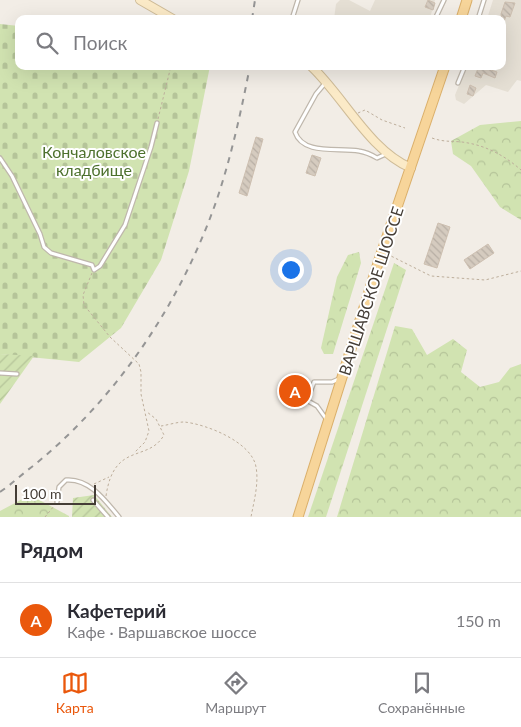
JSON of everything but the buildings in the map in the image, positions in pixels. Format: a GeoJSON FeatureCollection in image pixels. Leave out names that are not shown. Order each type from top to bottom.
{"type":"FeatureCollection","features":[{"type":"Feature","properties":{"kind":"main road"},"geometry":{"type":"LineString","coordinates":[[462,15],[467,0]]}},
{"type":"Feature","properties":{"kind":"main road","name":"ВАРШАВСКОЕ ШОССЕ"},"geometry":{"type":"LineString","coordinates":[[298,517],[382,252],[444,70]]}},
{"type":"Feature","properties":{"kind":"street"},"geometry":{"type":"LineString","coordinates":[[143,1],[166,15]]}},
{"type":"Feature","properties":{"kind":"street"},"geometry":{"type":"LineString","coordinates":[[315,70],[327,81],[386,154],[411,168]]}},
{"type":"Feature","properties":{"kind":"lane"},"geometry":{"type":"LineString","coordinates":[[293,15],[298,0]]}},
{"type":"Feature","properties":{"kind":"lane"},"geometry":{"type":"LineString","coordinates":[[437,15],[444,0]]}},
{"type":"Feature","properties":{"kind":"lane"},"geometry":{"type":"LineString","coordinates":[[479,15],[484,0]]}},
{"type":"Feature","properties":{"kind":"lane"},"geometry":{"type":"LineString","coordinates":[[458,83],[463,70]]}},
{"type":"Feature","properties":{"kind":"lane"},"geometry":{"type":"LineString","coordinates":[[327,81],[316,94],[295,132],[297,139],[302,143],[324,149],[358,150],[378,158],[386,154]]}},
{"type":"Feature","properties":{"kind":"lane"},"geometry":{"type":"LineString","coordinates":[[0,158],[12,176],[40,234],[44,247],[51,253],[92,265],[94,270],[100,266],[125,225],[152,147],[157,123]]}},
{"type":"Feature","properties":{"kind":"lane"},"geometry":{"type":"LineString","coordinates":[[0,373],[18,374]]}},
{"type":"Feature","properties":{"kind":"lane"},"geometry":{"type":"LineString","coordinates":[[329,423],[317,406],[308,401],[310,391],[314,382],[332,382],[344,376]]}},
{"type":"Feature","properties":{"kind":"lane"},"geometry":{"type":"LineString","coordinates":[[57,502],[59,487],[66,480],[82,481],[106,502],[119,517]]}},
{"type":"Feature","properties":{"kind":"lane"},"geometry":{"type":"LineString","coordinates":[[93,500],[108,517]]}},
{"type":"Feature","properties":{"kind":"path"},"geometry":{"type":"LineString","coordinates":[[157,123],[170,70]]}},
{"type":"Feature","properties":{"kind":"path"},"geometry":{"type":"LineString","coordinates":[[354,114],[365,110],[382,120],[405,128]]}},
{"type":"Feature","properties":{"kind":"path"},"geometry":{"type":"LineString","coordinates":[[432,138],[445,143],[461,142],[485,146],[521,170]]}},
{"type":"Feature","properties":{"kind":"path"},"geometry":{"type":"LineString","coordinates":[[382,252],[431,276],[485,280],[521,271]]}},
{"type":"Feature","properties":{"kind":"path"},"geometry":{"type":"LineString","coordinates":[[82,481],[91,485],[110,476],[124,459],[145,442],[149,431],[138,364],[110,337],[84,305],[83,295],[94,270]]}},
{"type":"Feature","properties":{"kind":"path"},"geometry":{"type":"LineString","coordinates":[[134,452],[159,444],[164,435],[161,426],[145,411]]}},
{"type":"Feature","properties":{"kind":"path"},"geometry":{"type":"LineString","coordinates":[[161,426],[183,422],[229,437],[249,450],[256,466],[256,488],[251,517]]}},
{"type":"Feature","properties":{"kind":"path"},"geometry":{"type":"LineString","coordinates":[[106,502],[110,476]]}},
{"type":"Feature","properties":{"kind":"path"},"geometry":{"type":"LineString","coordinates":[[44,517],[57,502]]}},
{"type":"Feature","properties":{"kind":"shaded area"},"geometry":{"type":"Polygon","coordinates":[[[340,0],[349,0],[370,11],[375,0],[435,0],[431,15],[335,15],[336,4],[340,0]]]}},
{"type":"Feature","properties":{"kind":"shaded area"},"geometry":{"type":"Polygon","coordinates":[[[493,0],[521,0],[521,81],[517,80],[508,92],[486,85],[464,104],[456,100],[455,95],[465,70],[506,70],[506,15],[488,15],[493,0]]]}},
{"type":"Feature","properties":{"kind":"green space","name":"Кончаловское кладбище"},"geometry":{"type":"Polygon","coordinates":[[[0,24],[15,26],[15,70],[209,70],[189,171],[161,260],[121,328],[79,362],[0,354],[0,24]]]}},
{"type":"Feature","properties":{"kind":"green space"},"geometry":{"type":"Polygon","coordinates":[[[521,121],[521,220],[500,207],[471,166],[453,154],[451,141],[480,125],[521,121]]]}},
{"type":"Feature","properties":{"kind":"green space"},"geometry":{"type":"Polygon","coordinates":[[[359,252],[361,263],[333,354],[324,354],[321,348],[337,277],[348,255],[359,252]]]}},
{"type":"Feature","properties":{"kind":"green space"},"geometry":{"type":"Polygon","coordinates":[[[394,263],[406,270],[326,517],[308,517],[394,263]]]}},
{"type":"Feature","properties":{"kind":"green space"},"geometry":{"type":"Polygon","coordinates":[[[395,326],[412,329],[427,355],[453,339],[467,350],[461,372],[480,387],[499,382],[510,368],[521,364],[521,517],[337,517],[395,326]]]}},
{"type":"Feature","properties":{"kind":"green space"},"geometry":{"type":"Polygon","coordinates":[[[0,354],[34,356],[0,404],[0,354]]]}},
{"type":"Feature","properties":{"kind":"green space"},"geometry":{"type":"Polygon","coordinates":[[[30,495],[69,517],[0,517],[0,511],[30,495]]]}},
{"type":"Feature","properties":{"kind":"green space"},"geometry":{"type":"Polygon","coordinates":[[[94,495],[112,517],[72,517],[73,498],[94,495]]]}},
{"type":"Feature","properties":{"kind":"railway"},"geometry":{"type":"LineString","coordinates":[[253,15],[255,0]]}},
{"type":"Feature","properties":{"kind":"railway"},"geometry":{"type":"LineString","coordinates":[[0,492],[64,439],[92,410],[142,347],[164,312],[184,277],[216,202],[235,135],[249,70]]}},
{"type":"Feature","properties":{"kind":"place","name":"Кафетерий"},"geometry":{"type":"Point","coordinates":[295,391]}}]}
